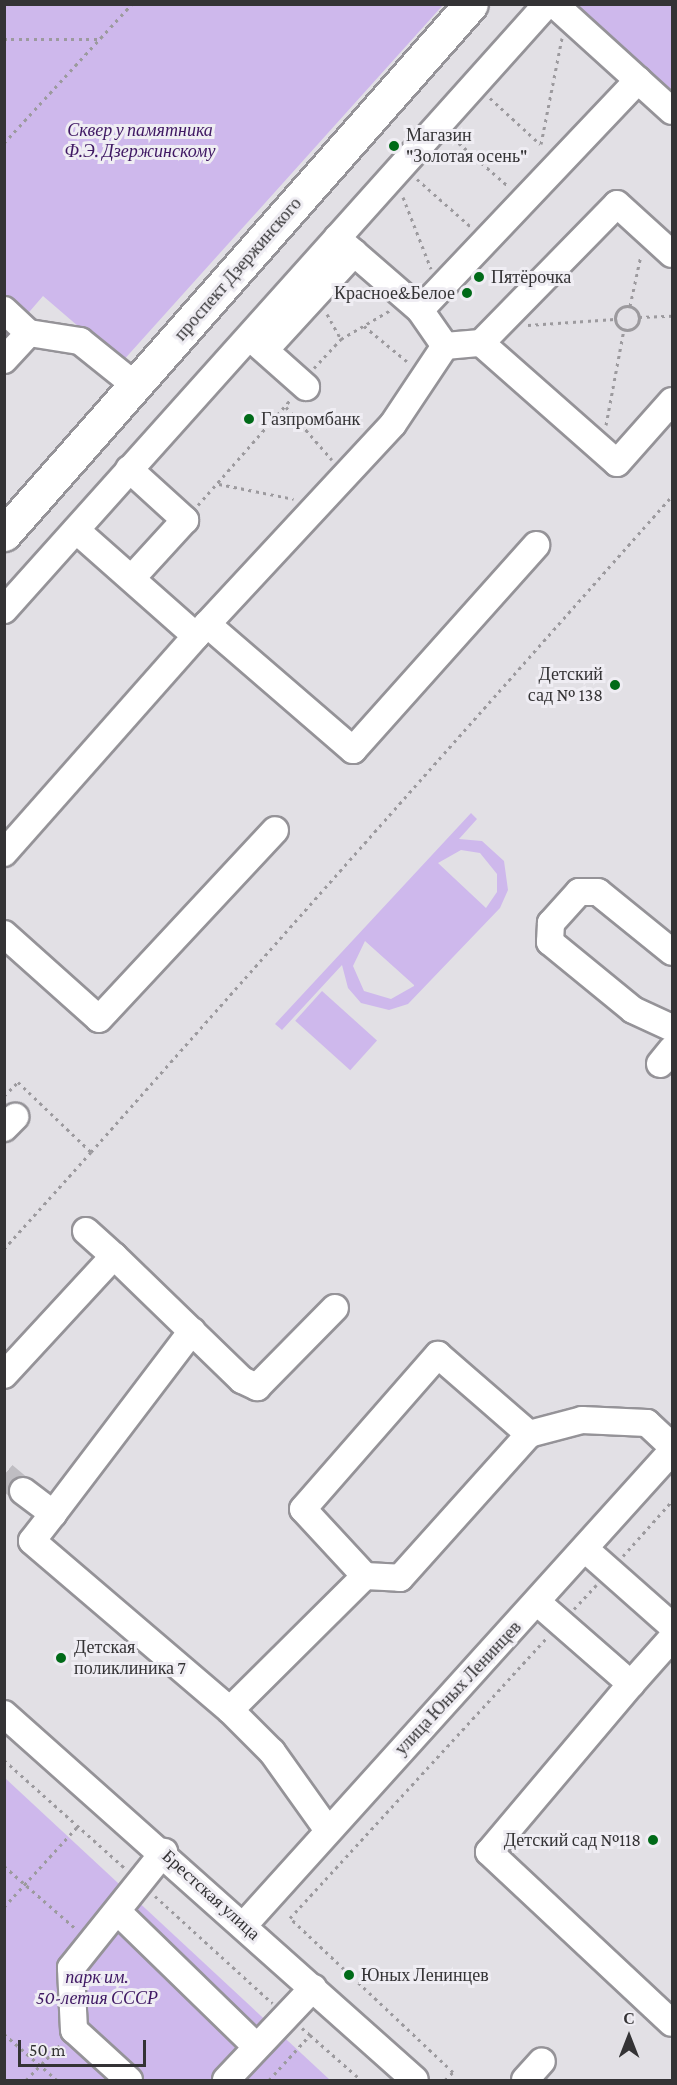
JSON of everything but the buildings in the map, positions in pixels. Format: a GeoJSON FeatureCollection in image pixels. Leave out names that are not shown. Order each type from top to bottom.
{"type":"FeatureCollection","features":[{"type":"Feature","properties":{"kind":"main road","name":"проспект Дзержинского"},"geometry":{"type":"LineString","coordinates":[[4,534],[471,4]]}},
{"type":"Feature","properties":{"kind":"street"},"geometry":{"type":"LineString","coordinates":[[257,343],[316,295],[345,245],[398,170],[475,85],[556,8],[672,111]]}},
{"type":"Feature","properties":{"kind":"street"},"geometry":{"type":"LineString","coordinates":[[420,310],[638,80]]}},
{"type":"Feature","properties":{"kind":"street"},"geometry":{"type":"LineString","coordinates":[[4,853],[201,630],[393,424],[445,346],[489,335],[617,204],[672,254]]}},
{"type":"Feature","properties":{"kind":"street"},"geometry":{"type":"LineString","coordinates":[[345,245],[420,310],[445,346]]}},
{"type":"Feature","properties":{"kind":"street"},"geometry":{"type":"LineString","coordinates":[[4,610],[129,469],[257,343],[345,245]]}},
{"type":"Feature","properties":{"kind":"street"},"geometry":{"type":"LineString","coordinates":[[4,310],[29,333],[80,341],[136,386]]}},
{"type":"Feature","properties":{"kind":"street"},"geometry":{"type":"LineString","coordinates":[[4,360],[29,333]]}},
{"type":"Feature","properties":{"kind":"street"},"geometry":{"type":"LineString","coordinates":[[489,335],[617,463],[672,401]]}},
{"type":"Feature","properties":{"kind":"street"},"geometry":{"type":"LineString","coordinates":[[257,343],[306,387]]}},
{"type":"Feature","properties":{"kind":"street"},"geometry":{"type":"LineString","coordinates":[[129,469],[185,520],[132,578]]}},
{"type":"Feature","properties":{"kind":"street"},"geometry":{"type":"LineString","coordinates":[[76,530],[132,578],[353,750],[536,545]]}},
{"type":"Feature","properties":{"kind":"street"},"geometry":{"type":"LineString","coordinates":[[4,934],[99,1020],[275,830]]}},
{"type":"Feature","properties":{"kind":"street"},"geometry":{"type":"LineString","coordinates":[[672,952],[598,892],[579,892],[551,924],[550,942],[633,1010],[672,1028]]}},
{"type":"Feature","properties":{"kind":"street"},"geometry":{"type":"LineString","coordinates":[[86,1231],[192,1331],[257,1388],[335,1308]]}},
{"type":"Feature","properties":{"kind":"street"},"geometry":{"type":"LineString","coordinates":[[4,1375],[114,1256]]}},
{"type":"Feature","properties":{"kind":"street"},"geometry":{"type":"LineString","coordinates":[[192,1331],[32,1541],[230,1710],[272,1752],[327,1829]]}},
{"type":"Feature","properties":{"kind":"street"},"geometry":{"type":"LineString","coordinates":[[529,1434],[438,1355],[303,1509],[365,1576],[400,1578],[529,1434],[582,1420],[647,1423],[672,1446]]}},
{"type":"Feature","properties":{"kind":"street","name":"улица Юных Ленинцев"},"geometry":{"type":"LineString","coordinates":[[244,1925],[327,1829],[537,1602],[672,1451]]}},
{"type":"Feature","properties":{"kind":"street"},"geometry":{"type":"LineString","coordinates":[[23,1491],[53,1514]]}},
{"type":"Feature","properties":{"kind":"street"},"geometry":{"type":"LineString","coordinates":[[585,1549],[672,1626]]}},
{"type":"Feature","properties":{"kind":"street"},"geometry":{"type":"LineString","coordinates":[[230,1710],[365,1576]]}},
{"type":"Feature","properties":{"kind":"street"},"geometry":{"type":"LineString","coordinates":[[537,1602],[631,1684]]}},
{"type":"Feature","properties":{"kind":"street"},"geometry":{"type":"LineString","coordinates":[[672,1638],[489,1852],[672,2023]]}},
{"type":"Feature","properties":{"kind":"street","name":"Брестская улица"},"geometry":{"type":"LineString","coordinates":[[4,1714],[164,1852],[415,2080]]}},
{"type":"Feature","properties":{"kind":"street"},"geometry":{"type":"LineString","coordinates":[[129,2080],[74,2031],[70,1968],[118,1912],[164,1852]]}},
{"type":"Feature","properties":{"kind":"street"},"geometry":{"type":"LineString","coordinates":[[118,1912],[255,2045]]}},
{"type":"Feature","properties":{"kind":"street"},"geometry":{"type":"LineString","coordinates":[[226,2080],[255,2045],[313,1988]]}},
{"type":"Feature","properties":{"kind":"street"},"geometry":{"type":"LineString","coordinates":[[525,2080],[542,2061]]}},
{"type":"Feature","properties":{"kind":"path"},"geometry":{"type":"LineString","coordinates":[[4,143],[132,4]]}},
{"type":"Feature","properties":{"kind":"path"},"geometry":{"type":"LineString","coordinates":[[541,144],[556,8]]}},
{"type":"Feature","properties":{"kind":"path"},"geometry":{"type":"LineString","coordinates":[[4,39],[100,39]]}},
{"type":"Feature","properties":{"kind":"path"},"geometry":{"type":"LineString","coordinates":[[475,85],[562,162]]}},
{"type":"Feature","properties":{"kind":"path"},"geometry":{"type":"LineString","coordinates":[[438,125],[525,201]]}},
{"type":"Feature","properties":{"kind":"path"},"geometry":{"type":"LineString","coordinates":[[398,170],[487,241]]}},
{"type":"Feature","properties":{"kind":"path"},"geometry":{"type":"LineString","coordinates":[[398,170],[439,290]]}},
{"type":"Feature","properties":{"kind":"path"},"geometry":{"type":"LineString","coordinates":[[630,306],[646,231]]}},
{"type":"Feature","properties":{"kind":"path"},"geometry":{"type":"LineString","coordinates":[[316,295],[341,339]]}},
{"type":"Feature","properties":{"kind":"path"},"geometry":{"type":"LineString","coordinates":[[630,306],[639,317]]}},
{"type":"Feature","properties":{"kind":"path"},"geometry":{"type":"LineString","coordinates":[[615,319],[617,312],[630,306]]}},
{"type":"Feature","properties":{"kind":"path"},"geometry":{"type":"LineString","coordinates":[[639,317],[672,316]]}},
{"type":"Feature","properties":{"kind":"path"},"geometry":{"type":"LineString","coordinates":[[615,319],[624,329],[631,329],[639,317]]}},
{"type":"Feature","properties":{"kind":"path"},"geometry":{"type":"LineString","coordinates":[[489,335],[615,319]]}},
{"type":"Feature","properties":{"kind":"path"},"geometry":{"type":"LineString","coordinates":[[364,326],[424,376]]}},
{"type":"Feature","properties":{"kind":"path"},"geometry":{"type":"LineString","coordinates":[[602,449],[624,329]]}},
{"type":"Feature","properties":{"kind":"path"},"geometry":{"type":"LineString","coordinates":[[286,407],[346,476]]}},
{"type":"Feature","properties":{"kind":"path"},"geometry":{"type":"LineString","coordinates":[[218,484],[320,504]]}},
{"type":"Feature","properties":{"kind":"path"},"geometry":{"type":"LineString","coordinates":[[4,1249],[672,496]]}},
{"type":"Feature","properties":{"kind":"path"},"geometry":{"type":"LineString","coordinates":[[8,1114],[18,1082],[91,1152]]}},
{"type":"Feature","properties":{"kind":"path"},"geometry":{"type":"LineString","coordinates":[[445,2080],[453,2072],[290,1918],[672,1501]]}},
{"type":"Feature","properties":{"kind":"path"},"geometry":{"type":"LineString","coordinates":[[4,1760],[285,2015],[361,2080]]}},
{"type":"Feature","properties":{"kind":"path"},"geometry":{"type":"LineString","coordinates":[[4,1907],[78,1826]]}},
{"type":"Feature","properties":{"kind":"path"},"geometry":{"type":"LineString","coordinates":[[4,1866],[92,1943]]}},
{"type":"Feature","properties":{"kind":"path"},"geometry":{"type":"LineString","coordinates":[[26,2080],[74,2031]]}},
{"type":"Feature","properties":{"kind":"path"},"geometry":{"type":"LineString","coordinates":[[4,2034],[57,2080]]}},
{"type":"Feature","properties":{"kind":"path"},"geometry":{"type":"LineString","coordinates":[[269,2080],[310,2035]]}},
{"type":"Feature","properties":{"kind":"green space","name":"Сквер у памятника Ф.Э. Дзержинскому"},"geometry":{"type":"Polygon","coordinates":[[[5,5],[443,5],[121,363],[43,296],[5,340],[5,5]]]}},
{"type":"Feature","properties":{"kind":"green space"},"geometry":{"type":"Polygon","coordinates":[[[577,5],[672,5],[672,92],[577,5]]]}},
{"type":"Feature","properties":{"kind":"green space"},"geometry":{"type":"Polygon","coordinates":[[[471,813],[477,819],[459,839],[482,841],[504,861],[508,890],[500,908],[408,1004],[389,1010],[361,1003],[348,988],[342,965],[282,1030],[275,1024],[471,813]],[[461,850],[438,863],[486,908],[497,892],[497,874],[480,853],[461,850]],[[365,941],[353,966],[364,991],[391,999],[414,986],[414,985],[365,941]]]}},
{"type":"Feature","properties":{"kind":"green space"},"geometry":{"type":"Polygon","coordinates":[[[322,991],[377,1041],[350,1070],[295,1021],[322,991]]]}},
{"type":"Feature","properties":{"kind":"green space","name":"парк им. 50-летия СССР"},"geometry":{"type":"Polygon","coordinates":[[[5,1778],[330,2080],[5,2080],[5,1778]]]}},
{"type":"Feature","properties":{"kind":"tunnel"},"geometry":{"type":"LineString","coordinates":[[4,1475],[23,1491]]}},
{"type":"Feature","properties":{"kind":"place","name":"Магазин \"Золотая осень\""},"geometry":{"type":"Point","coordinates":[394,146]}},
{"type":"Feature","properties":{"kind":"place","name":"Пятёрочка"},"geometry":{"type":"Point","coordinates":[479,277]}},
{"type":"Feature","properties":{"kind":"place","name":"Красное&Белое"},"geometry":{"type":"Point","coordinates":[467,293]}},
{"type":"Feature","properties":{"kind":"place","name":"Газпромбанк"},"geometry":{"type":"Point","coordinates":[249,419]}},
{"type":"Feature","properties":{"kind":"place","name":"Детский сад № 138"},"geometry":{"type":"Point","coordinates":[615,685]}},
{"type":"Feature","properties":{"kind":"place","name":"Детская поликлиника 7"},"geometry":{"type":"Point","coordinates":[61,1658]}},
{"type":"Feature","properties":{"kind":"place","name":"Детский сад №118"},"geometry":{"type":"Point","coordinates":[653,1840]}},
{"type":"Feature","properties":{"kind":"place","name":"Юных Ленинцев"},"geometry":{"type":"Point","coordinates":[349,1975]}}]}
